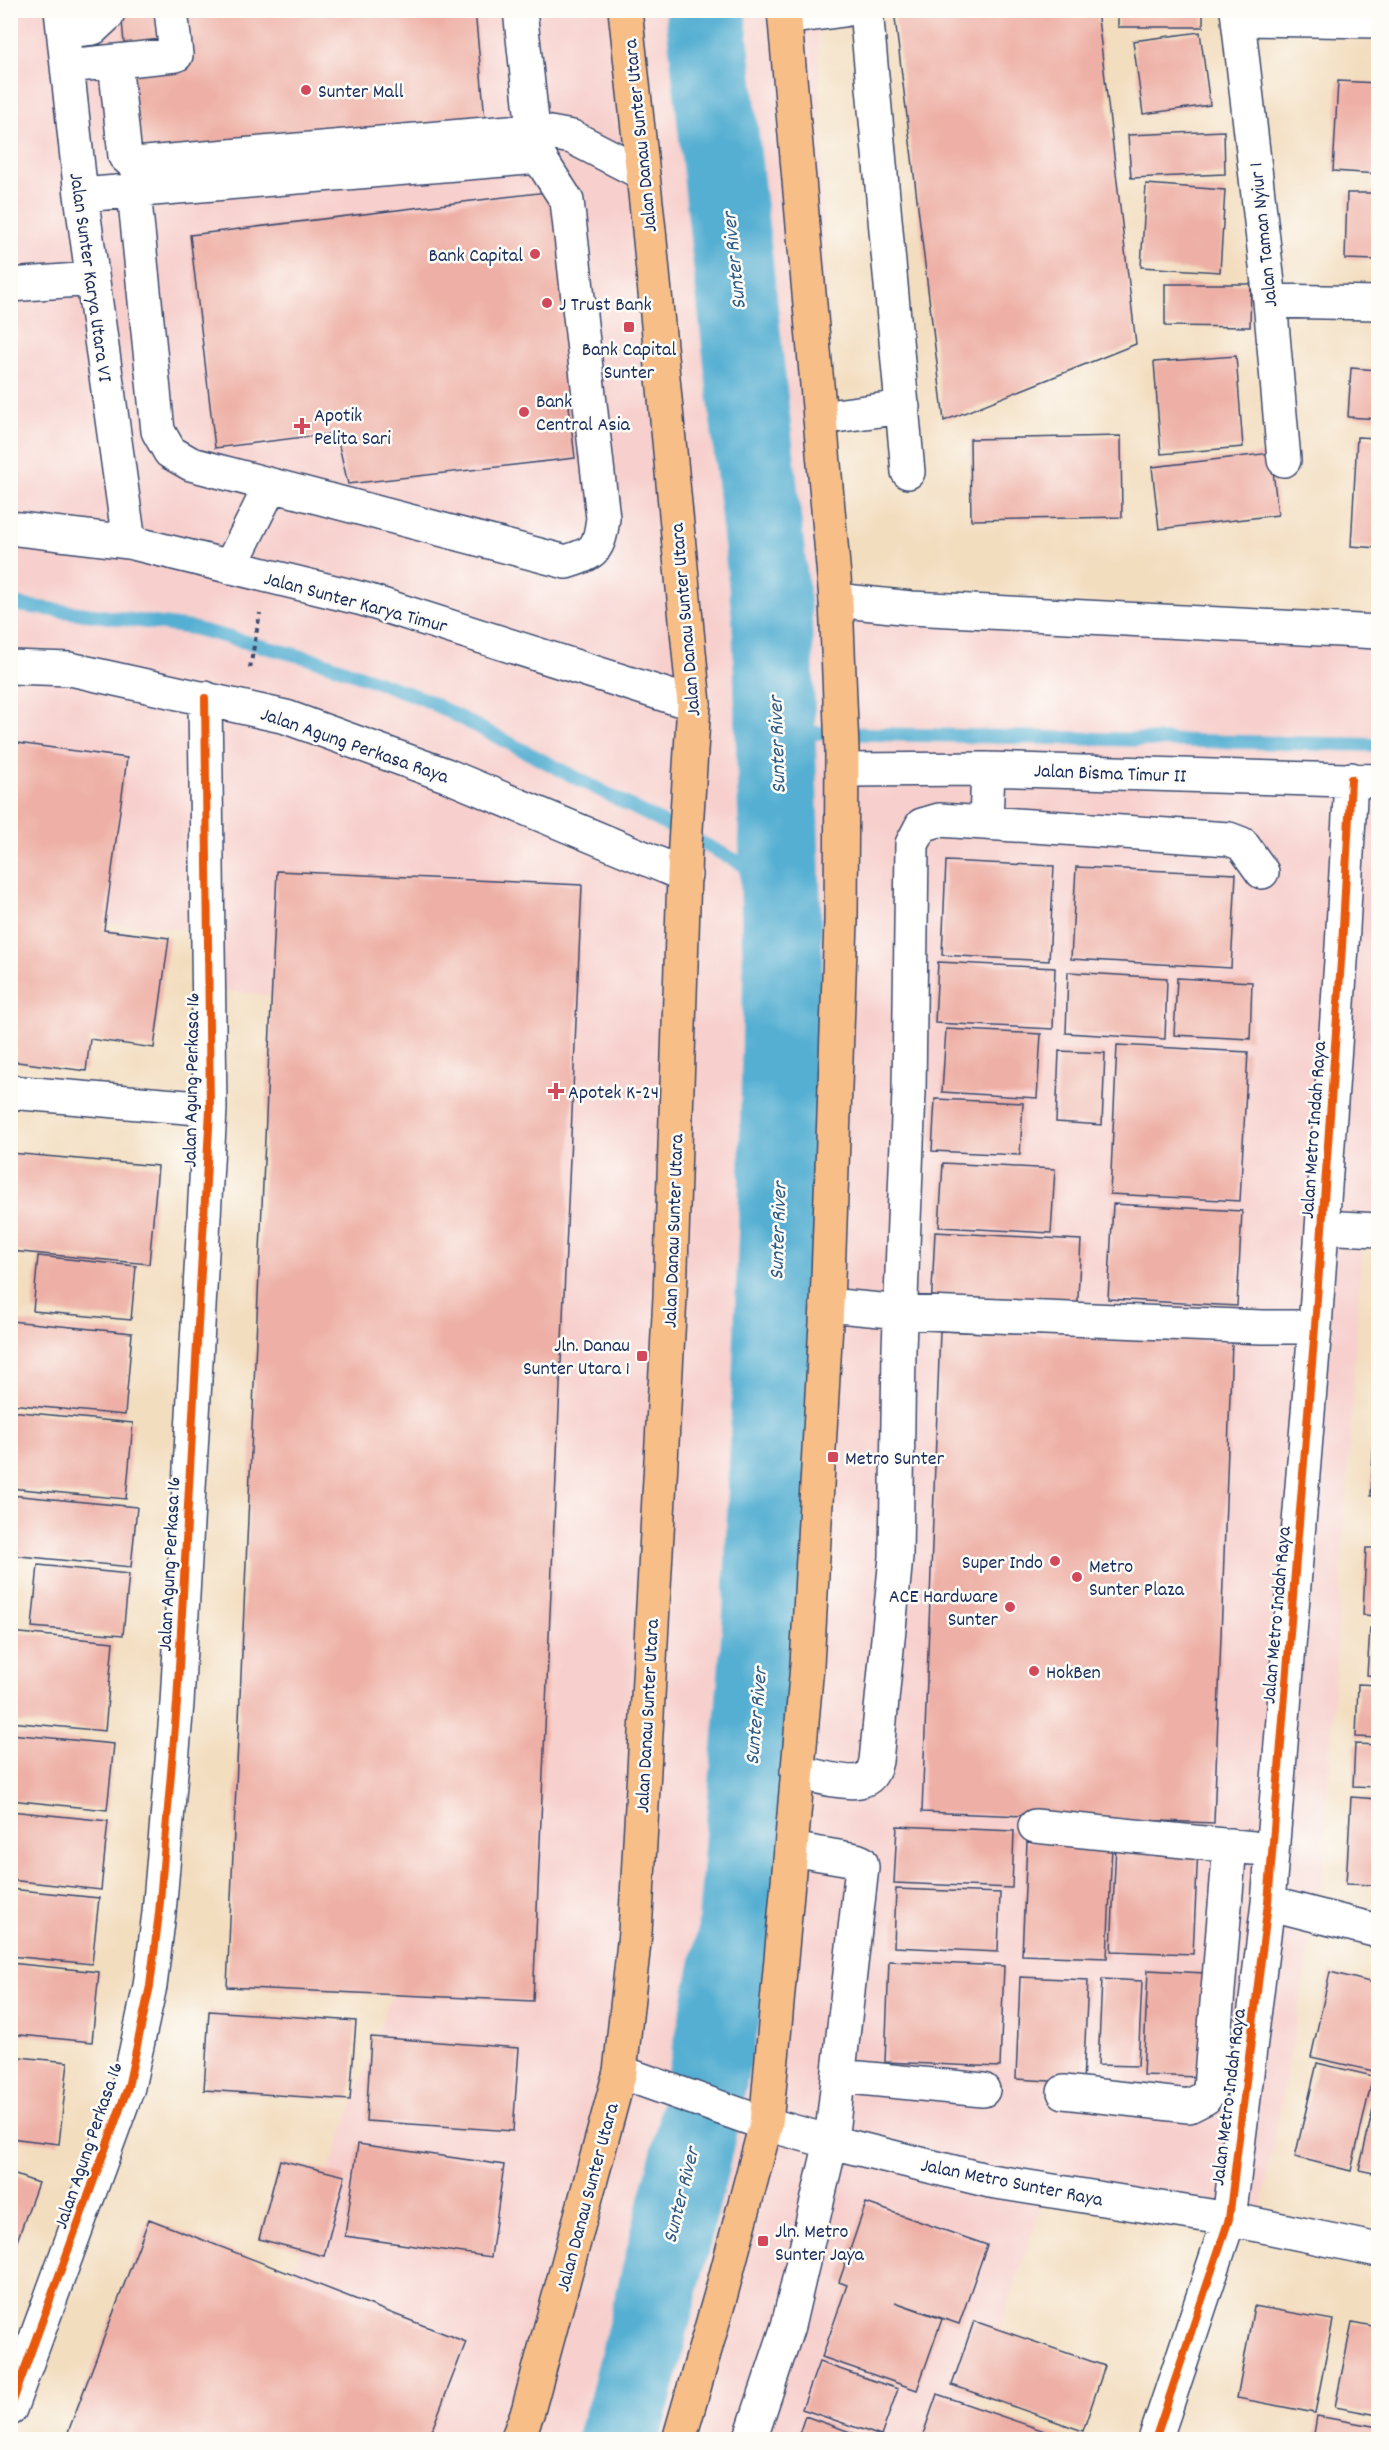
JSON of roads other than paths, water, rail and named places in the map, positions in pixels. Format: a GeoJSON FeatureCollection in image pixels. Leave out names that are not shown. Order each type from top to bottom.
{"type":"FeatureCollection","features":[{"type":"Feature","properties":{"kind":"main road","name":"Jalan Danau Sunter Utara"},"geometry":{"type":"LineString","coordinates":[[517,2439],[528,2411],[620,2072],[635,1933],[670,1297],[685,860],[693,714],[625,10]]}},
{"type":"Feature","properties":{"kind":"main road"},"geometry":{"type":"LineString","coordinates":[[680,2439],[751,2119],[792,1849],[807,1665],[827,1305],[841,922],[840,667],[784,14]]}},
{"type":"Feature","properties":{"kind":"street"},"geometry":{"type":"LineString","coordinates":[[62,21],[93,28],[106,15],[107,10]]}},
{"type":"Feature","properties":{"kind":"street"},"geometry":{"type":"LineString","coordinates":[[67,66],[176,55],[171,10]]}},
{"type":"Feature","properties":{"kind":"street"},"geometry":{"type":"LineString","coordinates":[[134,191],[158,431],[170,452],[191,464],[566,562],[589,555],[601,537],[603,518],[567,201],[536,144],[519,10]]}},
{"type":"Feature","properties":{"kind":"street"},"geometry":{"type":"LineString","coordinates":[[784,14],[844,10]]}},
{"type":"Feature","properties":{"kind":"street"},"geometry":{"type":"LineString","coordinates":[[866,10],[908,472]]}},
{"type":"Feature","properties":{"kind":"street"},"geometry":{"type":"LineString","coordinates":[[1238,14],[1378,21]]}},
{"type":"Feature","properties":{"kind":"street","name":"Jalan Taman Nyiur 1"},"geometry":{"type":"LineString","coordinates":[[1238,14],[1270,301],[1284,460]]}},
{"type":"Feature","properties":{"kind":"street","name":"Jalan Sunter Karya Utara VI"},"geometry":{"type":"LineString","coordinates":[[62,21],[81,195],[129,542]]}},
{"type":"Feature","properties":{"kind":"street"},"geometry":{"type":"LineString","coordinates":[[115,62],[125,156],[134,164],[536,144]]}},
{"type":"Feature","properties":{"kind":"street"},"geometry":{"type":"LineString","coordinates":[[81,195],[134,191],[536,144],[572,137],[642,173]]}},
{"type":"Feature","properties":{"kind":"street"},"geometry":{"type":"LineString","coordinates":[[10,285],[92,279]]}},
{"type":"Feature","properties":{"kind":"street"},"geometry":{"type":"LineString","coordinates":[[1270,301],[1378,303]]}},
{"type":"Feature","properties":{"kind":"street"},"geometry":{"type":"LineString","coordinates":[[820,418],[903,407]]}},
{"type":"Feature","properties":{"kind":"street"},"geometry":{"type":"LineString","coordinates":[[230,567],[271,485]]}},
{"type":"Feature","properties":{"kind":"street","name":"Jalan Sunter Karya Timur"},"geometry":{"type":"LineString","coordinates":[[10,528],[129,542],[363,599],[693,714]]}},
{"type":"Feature","properties":{"kind":"street"},"geometry":{"type":"LineString","coordinates":[[836,600],[911,608],[1378,632]]}},
{"type":"Feature","properties":{"kind":"street","name":"Jalan Agung Perkasa Raya"},"geometry":{"type":"LineString","coordinates":[[10,667],[70,669],[286,717],[685,860]]}},
{"type":"Feature","properties":{"kind":"street","name":"Jalan Agung Perkasa 16"},"geometry":{"type":"LineString","coordinates":[[10,2409],[128,2087],[150,1986],[159,1913],[177,1703],[210,1109],[205,698]]}},
{"type":"Feature","properties":{"kind":"street","name":"Jalan Bisma Timur II"},"geometry":{"type":"LineString","coordinates":[[842,760],[988,769],[1365,780]]}},
{"type":"Feature","properties":{"kind":"street"},"geometry":{"type":"LineString","coordinates":[[986,822],[988,769]]}},
{"type":"Feature","properties":{"kind":"street","name":"Jalan Metro Indah Raya"},"geometry":{"type":"LineString","coordinates":[[1155,2439],[1228,2219],[1268,1903],[1315,1327],[1342,935],[1365,780]]}},
{"type":"Feature","properties":{"kind":"street"},"geometry":{"type":"LineString","coordinates":[[797,1772],[847,1781],[863,1780],[873,1773],[876,1761],[896,1557],[899,1349],[909,1092],[912,843],[922,825],[939,820],[1229,839],[1242,844],[1262,872]]}},
{"type":"Feature","properties":{"kind":"street"},"geometry":{"type":"LineString","coordinates":[[10,1092],[210,1109]]}},
{"type":"Feature","properties":{"kind":"street"},"geometry":{"type":"LineString","coordinates":[[1322,1227],[1378,1230]]}},
{"type":"Feature","properties":{"kind":"street"},"geometry":{"type":"LineString","coordinates":[[827,1305],[902,1312],[1262,1327],[1315,1327]]}},
{"type":"Feature","properties":{"kind":"street"},"geometry":{"type":"LineString","coordinates":[[1035,1826],[1273,1851]]}},
{"type":"Feature","properties":{"kind":"street"},"geometry":{"type":"LineString","coordinates":[[1064,2092],[1189,2106],[1205,2098],[1210,2088],[1230,1845]]}},
{"type":"Feature","properties":{"kind":"street"},"geometry":{"type":"LineString","coordinates":[[750,2439],[788,2326],[831,2142],[862,1867],[861,1862],[856,1860],[792,1849]]}},
{"type":"Feature","properties":{"kind":"street"},"geometry":{"type":"LineString","coordinates":[[1268,1903],[1378,1931]]}},
{"type":"Feature","properties":{"kind":"street","name":"Jalan Metro Sunter Raya"},"geometry":{"type":"LineString","coordinates":[[620,2072],[751,2119],[831,2142],[990,2181],[1228,2219],[1378,2250]]}},
{"type":"Feature","properties":{"kind":"street"},"geometry":{"type":"LineString","coordinates":[[839,2076],[983,2090]]}},
{"type":"Feature","properties":{"kind":"waterway","name":"Sunter River"},"geometry":{"type":"LineString","coordinates":[[617,2440],[628,2408],[690,2160],[737,1935],[763,1613],[778,1233],[783,976],[772,617],[705,10]]}},
{"type":"Feature","properties":{"kind":"waterway"},"geometry":{"type":"LineString","coordinates":[[10,604],[192,628],[323,662],[424,699],[779,883]]}},
{"type":"Feature","properties":{"kind":"waterway"},"geometry":{"type":"LineString","coordinates":[[777,732],[1378,745]]}},
{"type":"Feature","properties":{"kind":"place","name":"Sunter Mall"},"geometry":{"type":"Point","coordinates":[306,90]}},
{"type":"Feature","properties":{"kind":"place","name":"Bank Capital"},"geometry":{"type":"Point","coordinates":[535,254]}},
{"type":"Feature","properties":{"kind":"place","name":"J Trust Bank"},"geometry":{"type":"Point","coordinates":[547,303]}},
{"type":"Feature","properties":{"kind":"place","name":"Bank Capital Sunter"},"geometry":{"type":"Point","coordinates":[629,327]}},
{"type":"Feature","properties":{"kind":"place","name":"Bank Central Asia"},"geometry":{"type":"Point","coordinates":[524,412]}},
{"type":"Feature","properties":{"kind":"place","name":"Apotik Pelita Sari"},"geometry":{"type":"Point","coordinates":[302,426]}},
{"type":"Feature","properties":{"kind":"place","name":"Apotek K-24"},"geometry":{"type":"Point","coordinates":[556,1091]}},
{"type":"Feature","properties":{"kind":"place","name":"Jln. Danau Sunter Utara 1"},"geometry":{"type":"Point","coordinates":[642,1356]}},
{"type":"Feature","properties":{"kind":"place","name":"Metro Sunter"},"geometry":{"type":"Point","coordinates":[833,1457]}},
{"type":"Feature","properties":{"kind":"place","name":"Super Indo"},"geometry":{"type":"Point","coordinates":[1055,1561]}},
{"type":"Feature","properties":{"kind":"place","name":"Metro Sunter Plaza"},"geometry":{"type":"Point","coordinates":[1077,1577]}},
{"type":"Feature","properties":{"kind":"place","name":"ACE Hardware Sunter"},"geometry":{"type":"Point","coordinates":[1010,1607]}},
{"type":"Feature","properties":{"kind":"place","name":"HokBen"},"geometry":{"type":"Point","coordinates":[1034,1671]}},
{"type":"Feature","properties":{"kind":"place","name":"Jln. Metro Sunter Jaya"},"geometry":{"type":"Point","coordinates":[763,2241]}}]}
